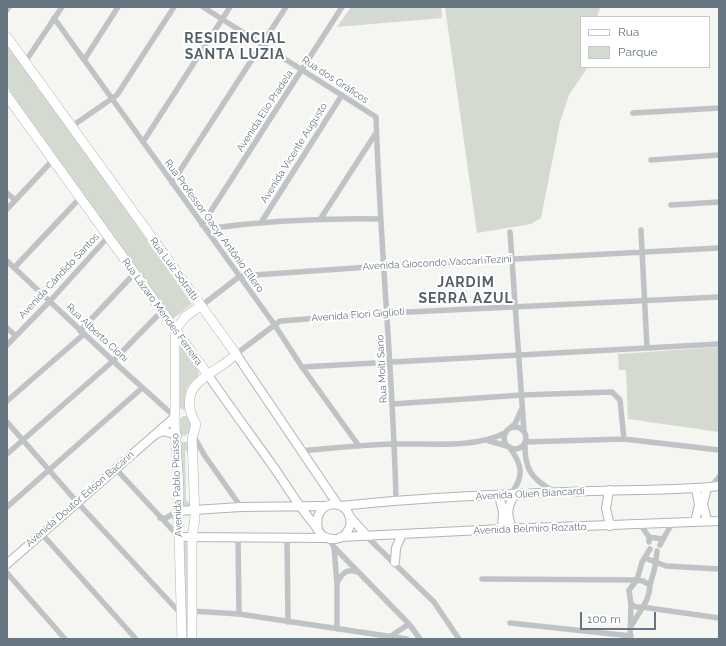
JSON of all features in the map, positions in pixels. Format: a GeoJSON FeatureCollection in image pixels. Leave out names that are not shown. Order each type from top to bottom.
{"type":"FeatureCollection","features":[{"type":"Feature","properties":{"kind":"main road","name":"Rua Luiz Sotratti"},"geometry":{"type":"LineString","coordinates":[[7,37],[236,354]]}},
{"type":"Feature","properties":{"kind":"main road","name":"Rua Lázaro Mendes Ferreira"},"geometry":{"type":"LineString","coordinates":[[7,96],[161,312],[208,375]]}},
{"type":"Feature","properties":{"kind":"main road"},"geometry":{"type":"LineString","coordinates":[[175,330],[180,322],[201,306]]}},
{"type":"Feature","properties":{"kind":"main road","name":"Avenida Pablo Picasso"},"geometry":{"type":"LineString","coordinates":[[175,330],[177,527],[179,537],[182,639]]}},
{"type":"Feature","properties":{"kind":"main road","name":"Avenida Fiori Giglioti"},"geometry":{"type":"LineString","coordinates":[[208,375],[230,361],[236,354]]}},
{"type":"Feature","properties":{"kind":"main road","name":"Avenida Pablo Picasso"},"geometry":{"type":"LineString","coordinates":[[192,639],[192,538],[194,510],[192,437],[196,424],[191,415],[190,391],[208,375]]}},
{"type":"Feature","properties":{"kind":"main road"},"geometry":{"type":"LineString","coordinates":[[175,417],[180,414],[191,415]]}},
{"type":"Feature","properties":{"kind":"main road"},"geometry":{"type":"LineString","coordinates":[[177,436],[181,439],[192,437]]}},
{"type":"Feature","properties":{"kind":"street"},"geometry":{"type":"LineString","coordinates":[[25,62],[62,7]]}},
{"type":"Feature","properties":{"kind":"street"},"geometry":{"type":"LineString","coordinates":[[84,60],[118,7]]}},
{"type":"Feature","properties":{"kind":"street"},"geometry":{"type":"LineString","coordinates":[[71,127],[117,95],[174,7]]}},
{"type":"Feature","properties":{"kind":"street","name":"Rua dos Gráficos"},"geometry":{"type":"LineString","coordinates":[[203,7],[376,117]]}},
{"type":"Feature","properties":{"kind":"street"},"geometry":{"type":"LineString","coordinates":[[143,142],[230,7]]}},
{"type":"Feature","properties":{"kind":"street"},"geometry":{"type":"LineString","coordinates":[[172,184],[286,7]]}},
{"type":"Feature","properties":{"kind":"street","name":"Avenida Elio Pradela"},"geometry":{"type":"LineString","coordinates":[[203,227],[342,7]]}},
{"type":"Feature","properties":{"kind":"street","name":"Rua Professor Oacyr Antônio Ellero"},"geometry":{"type":"LineString","coordinates":[[54,18],[172,184],[240,276],[302,367],[359,446]]}},
{"type":"Feature","properties":{"kind":"street","name":"Avenida Vicente Augusto"},"geometry":{"type":"LineString","coordinates":[[262,221],[342,95]]}},
{"type":"Feature","properties":{"kind":"street"},"geometry":{"type":"LineString","coordinates":[[633,114],[719,108]]}},
{"type":"Feature","properties":{"kind":"street","name":"Rua Moiti Sano"},"geometry":{"type":"LineString","coordinates":[[376,117],[380,219],[388,313],[393,404],[396,500]]}},
{"type":"Feature","properties":{"kind":"street"},"geometry":{"type":"LineString","coordinates":[[321,218],[376,132]]}},
{"type":"Feature","properties":{"kind":"street"},"geometry":{"type":"LineString","coordinates":[[651,160],[719,155]]}},
{"type":"Feature","properties":{"kind":"street"},"geometry":{"type":"LineString","coordinates":[[7,209],[53,160]]}},
{"type":"Feature","properties":{"kind":"street"},"geometry":{"type":"LineString","coordinates":[[7,193],[15,200]]}},
{"type":"Feature","properties":{"kind":"street"},"geometry":{"type":"LineString","coordinates":[[14,268],[80,198]]}},
{"type":"Feature","properties":{"kind":"street"},"geometry":{"type":"LineString","coordinates":[[671,205],[719,202]]}},
{"type":"Feature","properties":{"kind":"street"},"geometry":{"type":"LineString","coordinates":[[203,227],[262,221],[321,218],[380,219]]}},
{"type":"Feature","properties":{"kind":"street"},"geometry":{"type":"LineString","coordinates":[[641,230],[647,348]]}},
{"type":"Feature","properties":{"kind":"street"},"geometry":{"type":"LineString","coordinates":[[510,232],[525,458],[530,472],[540,484],[556,492]]}},
{"type":"Feature","properties":{"kind":"street","name":"Avenida Cândido Santos"},"geometry":{"type":"LineString","coordinates":[[7,345],[50,301],[108,237]]}},
{"type":"Feature","properties":{"kind":"street","name":"Avenida Giocondo Vaccari Tezini"},"geometry":{"type":"LineString","coordinates":[[240,276],[384,266],[719,248]]}},
{"type":"Feature","properties":{"kind":"street","name":"Rua Alberto Cioni"},"geometry":{"type":"LineString","coordinates":[[7,261],[142,388],[175,417]]}},
{"type":"Feature","properties":{"kind":"street"},"geometry":{"type":"LineString","coordinates":[[7,401],[82,332],[134,274]]}},
{"type":"Feature","properties":{"kind":"street"},"geometry":{"type":"LineString","coordinates":[[201,306],[240,276]]}},
{"type":"Feature","properties":{"kind":"street","name":"Avenida Fiori Giglioti"},"geometry":{"type":"LineString","coordinates":[[236,354],[274,324],[280,321],[388,313],[719,297]]}},
{"type":"Feature","properties":{"kind":"street"},"geometry":{"type":"LineString","coordinates":[[7,454],[113,361],[161,312]]}},
{"type":"Feature","properties":{"kind":"street"},"geometry":{"type":"LineString","coordinates":[[7,328],[16,336]]}},
{"type":"Feature","properties":{"kind":"street"},"geometry":{"type":"LineString","coordinates":[[302,367],[719,344]]}},
{"type":"Feature","properties":{"kind":"street","name":"Rua Luiz Sotratti"},"geometry":{"type":"LineString","coordinates":[[236,354],[301,451],[340,505]]}},
{"type":"Feature","properties":{"kind":"street","name":"Rua Lázaro Mendes Ferreira"},"geometry":{"type":"LineString","coordinates":[[208,375],[299,506],[318,529]]}},
{"type":"Feature","properties":{"kind":"street"},"geometry":{"type":"LineString","coordinates":[[7,507],[142,388]]}},
{"type":"Feature","properties":{"kind":"street"},"geometry":{"type":"LineString","coordinates":[[393,404],[522,395],[612,392],[620,400],[624,439]]}},
{"type":"Feature","properties":{"kind":"street"},"geometry":{"type":"LineString","coordinates":[[301,451],[359,446],[439,444],[486,440],[505,433],[515,424],[522,404]]}},
{"type":"Feature","properties":{"kind":"street","name":"Avenida Doutor Edson Bacarin"},"geometry":{"type":"LineString","coordinates":[[7,564],[175,417]]}},
{"type":"Feature","properties":{"kind":"street"},"geometry":{"type":"LineString","coordinates":[[7,422],[77,502],[182,615]]}},
{"type":"Feature","properties":{"kind":"street"},"geometry":{"type":"LineString","coordinates":[[510,428],[518,427],[524,431]]}},
{"type":"Feature","properties":{"kind":"street"},"geometry":{"type":"LineString","coordinates":[[154,435],[163,431],[177,436]]}},
{"type":"Feature","properties":{"kind":"street"},"geometry":{"type":"LineString","coordinates":[[505,433],[504,440],[518,458],[521,471],[519,483],[507,511],[508,520],[513,529]]}},
{"type":"Feature","properties":{"kind":"street"},"geometry":{"type":"LineString","coordinates":[[192,437],[241,507]]}},
{"type":"Feature","properties":{"kind":"street"},"geometry":{"type":"LineString","coordinates":[[486,440],[517,449],[525,442],[624,439],[719,450]]}},
{"type":"Feature","properties":{"kind":"street"},"geometry":{"type":"LineString","coordinates":[[115,468],[179,537],[287,539],[341,537],[347,532],[351,525],[350,517]]}},
{"type":"Feature","properties":{"kind":"street"},"geometry":{"type":"LineString","coordinates":[[707,521],[703,504],[719,477]]}},
{"type":"Feature","properties":{"kind":"street","name":"Avenida Olien Biancardi"},"geometry":{"type":"LineString","coordinates":[[340,505],[396,500],[513,494],[605,490],[696,489],[713,486]]}},
{"type":"Feature","properties":{"kind":"street"},"geometry":{"type":"LineString","coordinates":[[280,506],[286,498],[287,488]]}},
{"type":"Feature","properties":{"kind":"street"},"geometry":{"type":"LineString","coordinates":[[695,522],[699,506],[696,489]]}},
{"type":"Feature","properties":{"kind":"street"},"geometry":{"type":"LineString","coordinates":[[605,490],[606,508],[610,526]]}},
{"type":"Feature","properties":{"kind":"street"},"geometry":{"type":"LineString","coordinates":[[600,526],[605,490]]}},
{"type":"Feature","properties":{"kind":"street"},"geometry":{"type":"LineString","coordinates":[[499,495],[504,512],[502,529]]}},
{"type":"Feature","properties":{"kind":"street"},"geometry":{"type":"LineString","coordinates":[[160,518],[166,518],[178,511],[241,507],[340,505],[347,511],[350,517],[366,535],[434,602],[459,639]]}},
{"type":"Feature","properties":{"kind":"street"},"geometry":{"type":"LineString","coordinates":[[325,506],[317,516],[316,520],[318,529],[409,624],[420,639]]}},
{"type":"Feature","properties":{"kind":"street","name":"Avenida Belmiro Rozatto"},"geometry":{"type":"LineString","coordinates":[[341,537],[719,521]]}},
{"type":"Feature","properties":{"kind":"street"},"geometry":{"type":"LineString","coordinates":[[640,524],[649,540],[661,542],[672,523]]}},
{"type":"Feature","properties":{"kind":"street"},"geometry":{"type":"LineString","coordinates":[[41,533],[136,639]]}},
{"type":"Feature","properties":{"kind":"street"},"geometry":{"type":"LineString","coordinates":[[395,562],[396,548],[402,534]]}},
{"type":"Feature","properties":{"kind":"street"},"geometry":{"type":"LineString","coordinates":[[238,538],[239,614]]}},
{"type":"Feature","properties":{"kind":"street"},"geometry":{"type":"LineString","coordinates":[[287,539],[288,622]]}},
{"type":"Feature","properties":{"kind":"street"},"geometry":{"type":"LineString","coordinates":[[334,547],[337,584],[337,629]]}},
{"type":"Feature","properties":{"kind":"street"},"geometry":{"type":"LineString","coordinates":[[510,623],[630,638],[632,625],[631,604],[629,598],[630,587],[636,580],[639,570],[650,549]]}},
{"type":"Feature","properties":{"kind":"street"},"geometry":{"type":"LineString","coordinates":[[632,625],[642,607],[648,601],[657,551]]}},
{"type":"Feature","properties":{"kind":"street"},"geometry":{"type":"LineString","coordinates":[[645,558],[666,566],[719,569]]}},
{"type":"Feature","properties":{"kind":"street"},"geometry":{"type":"LineString","coordinates":[[337,584],[341,576],[347,570],[351,569],[358,572]]}},
{"type":"Feature","properties":{"kind":"street"},"geometry":{"type":"LineString","coordinates":[[7,573],[65,639]]}},
{"type":"Feature","properties":{"kind":"street"},"geometry":{"type":"LineString","coordinates":[[482,579],[618,579],[644,581],[650,585]]}},
{"type":"Feature","properties":{"kind":"street"},"geometry":{"type":"LineString","coordinates":[[618,579],[630,587]]}},
{"type":"Feature","properties":{"kind":"street"},"geometry":{"type":"LineString","coordinates":[[648,601],[657,610]]}},
{"type":"Feature","properties":{"kind":"street"},"geometry":{"type":"LineString","coordinates":[[631,604],[636,607],[719,618]]}},
{"type":"Feature","properties":{"kind":"street"},"geometry":{"type":"LineString","coordinates":[[192,611],[239,614],[407,639]]}},
{"type":"Feature","properties":{"kind":"street"},"geometry":{"type":"LineString","coordinates":[[391,636],[409,624]]}},
{"type":"Feature","properties":{"kind":"green space"},"geometry":{"type":"Polygon","coordinates":[[[351,7],[441,7],[442,18],[337,27],[351,7]]]}},
{"type":"Feature","properties":{"kind":"green space"},"geometry":{"type":"Polygon","coordinates":[[[445,7],[600,7],[597,16],[580,16],[580,68],[587,68],[569,95],[560,122],[541,218],[531,224],[477,233],[445,7]]]}},
{"type":"Feature","properties":{"kind":"green space"},"geometry":{"type":"Polygon","coordinates":[[[7,41],[192,304],[174,318],[170,317],[7,87],[7,41]]]}},
{"type":"Feature","properties":{"kind":"green space"},"geometry":{"type":"Polygon","coordinates":[[[178,342],[180,342],[199,372],[198,377],[186,390],[186,409],[184,410],[180,408],[178,342]]]}},
{"type":"Feature","properties":{"kind":"green space"},"geometry":{"type":"Polygon","coordinates":[[[719,347],[719,432],[628,419],[626,370],[619,370],[618,354],[719,347]]]}},
{"type":"Feature","properties":{"kind":"green space"},"geometry":{"type":"Polygon","coordinates":[[[183,416],[188,416],[192,421],[190,433],[184,436],[178,431],[177,422],[183,416]]]}},
{"type":"Feature","properties":{"kind":"green space"},"geometry":{"type":"Polygon","coordinates":[[[180,442],[189,442],[189,452],[185,450],[186,500],[191,504],[189,506],[181,506],[180,442]]]}},
{"type":"Feature","properties":{"kind":"green space"},"geometry":{"type":"Polygon","coordinates":[[[182,539],[189,540],[189,639],[185,639],[182,539]]]}},
{"type":"Feature","properties":{"kind":"district","name":"RESIDENCIAL SANTA LUZIA"},"geometry":{"type":"Point","coordinates":[235,48]}},
{"type":"Feature","properties":{"kind":"district","name":"JARDIM SERRA AZUL"},"geometry":{"type":"Point","coordinates":[466,292]}}]}
